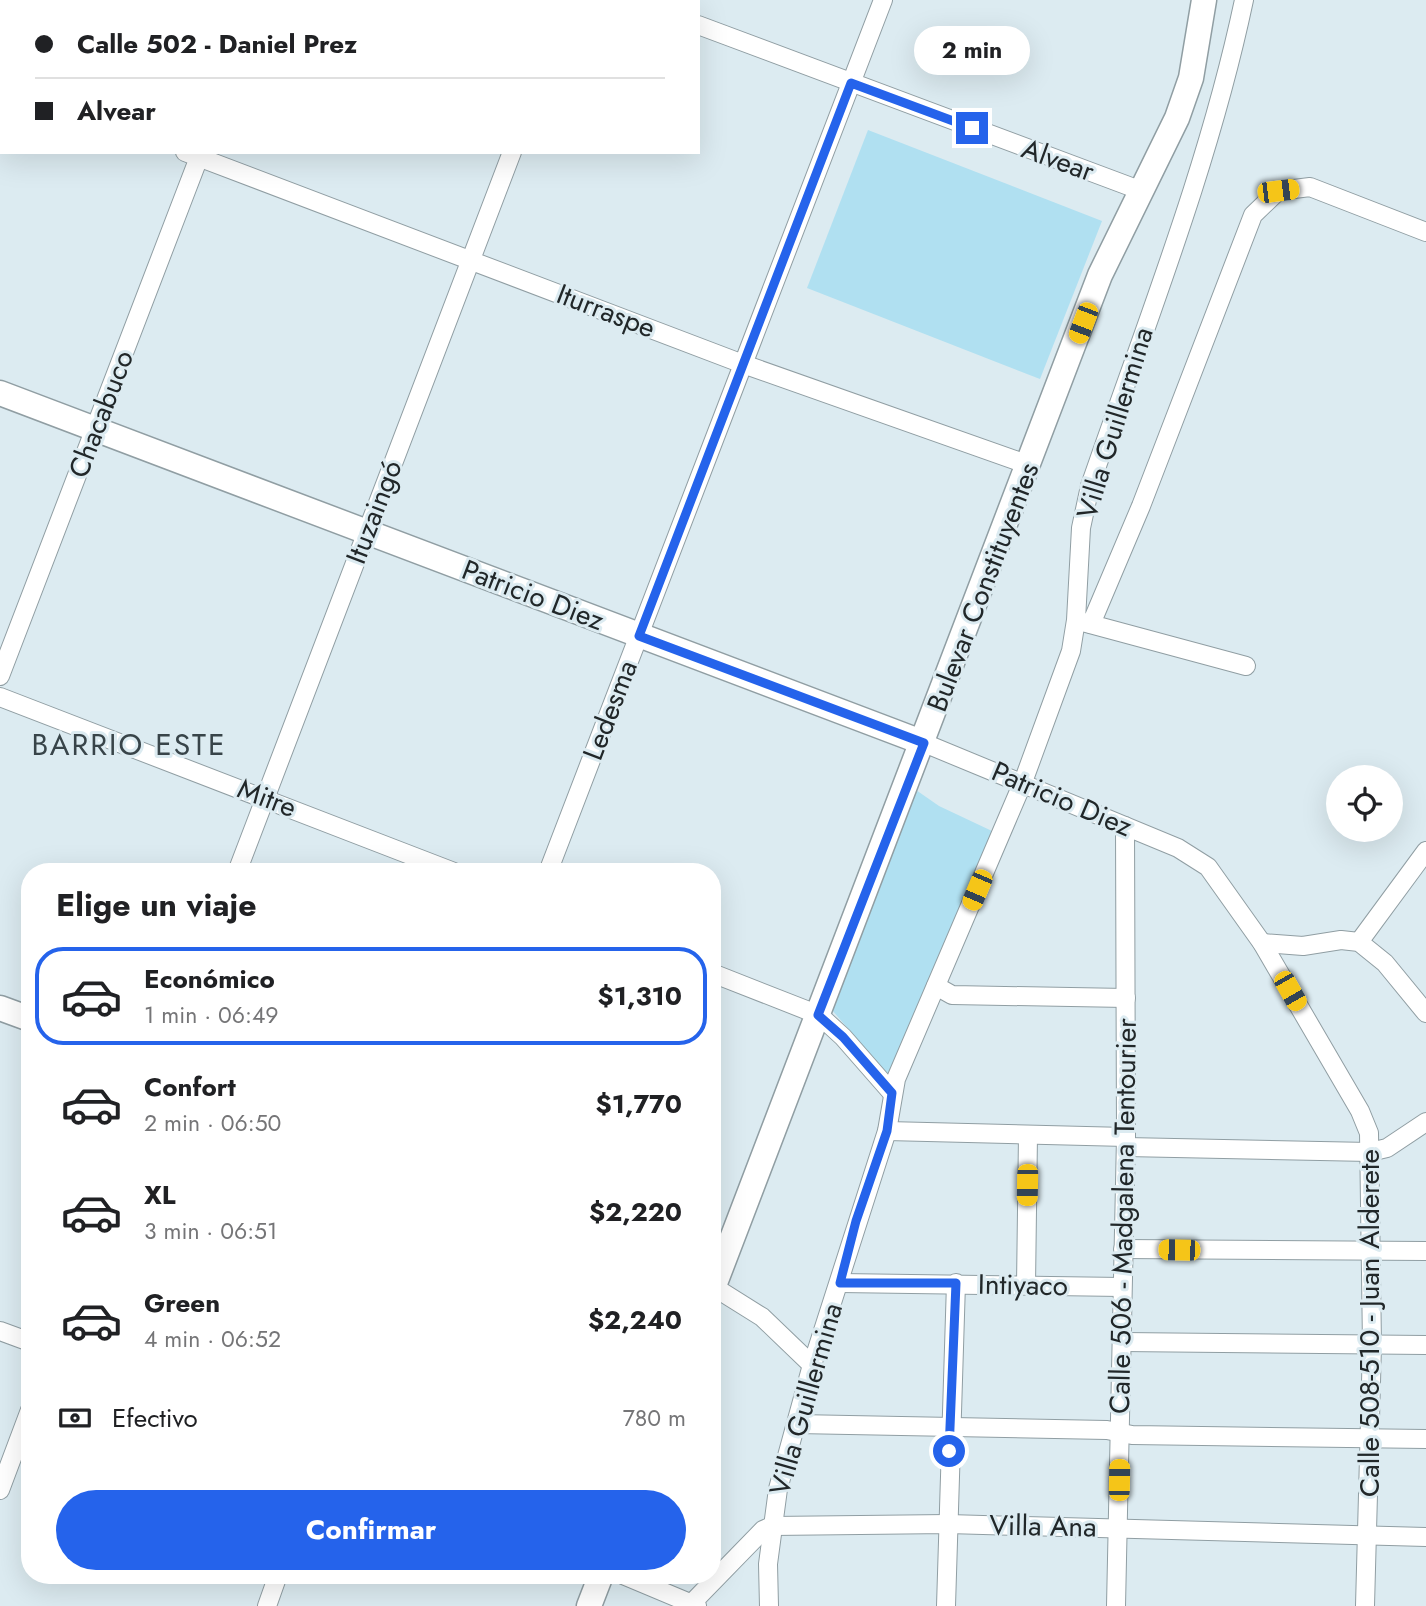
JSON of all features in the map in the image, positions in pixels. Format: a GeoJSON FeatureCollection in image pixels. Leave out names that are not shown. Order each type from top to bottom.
{"type":"FeatureCollection","features":[{"type":"Feature","properties":{"kind":"street","name":"Ledesma"},"geometry":{"type":"LineString","coordinates":[[551,863],[883,0]]}},
{"type":"Feature","properties":{"kind":"street","name":"Bulevar Constituyentes"},"geometry":{"type":"LineString","coordinates":[[721,1267],[924,743],[1100,275],[1168,138],[1191,78],[1204,0]]}},
{"type":"Feature","properties":{"kind":"street","name":"Villa Guillermina"},"geometry":{"type":"LineString","coordinates":[[769,1606],[768,1564],[778,1489],[812,1365],[887,1131],[892,1093],[1023,782],[1084,622],[1081,528],[1090,486],[1210,138],[1230,67],[1244,0]]}},
{"type":"Feature","properties":{"kind":"street","name":"Alvear"},"geometry":{"type":"LineString","coordinates":[[700,26],[1142,191]]}},
{"type":"Feature","properties":{"kind":"street","name":"Iturraspe"},"geometry":{"type":"LineString","coordinates":[[195,154],[743,364],[1029,465]]}},
{"type":"Feature","properties":{"kind":"street","name":"Chacabuco"},"geometry":{"type":"LineString","coordinates":[[0,676],[95,429],[195,154]]}},
{"type":"Feature","properties":{"kind":"street","name":"Ituzaingó"},"geometry":{"type":"LineString","coordinates":[[240,863],[511,154]]}},
{"type":"Feature","properties":{"kind":"street"},"geometry":{"type":"LineString","coordinates":[[1246,666],[1084,622],[1141,506],[1253,215],[1278,191],[1310,187],[1426,232]]}},
{"type":"Feature","properties":{"kind":"street","name":"Patricio Diez"},"geometry":{"type":"LineString","coordinates":[[0,393],[924,743],[1178,848],[1208,867],[1262,943]]}},
{"type":"Feature","properties":{"kind":"street","name":"Mitre"},"geometry":{"type":"LineString","coordinates":[[0,696],[431,863]]}},
{"type":"Feature","properties":{"kind":"street","name":"Calle 506 - Madgalena Tentourier"},"geometry":{"type":"LineString","coordinates":[[1116,1606],[1126,1142],[1125,826]]}},
{"type":"Feature","properties":{"kind":"street"},"geometry":{"type":"LineString","coordinates":[[1359,943],[1426,851]]}},
{"type":"Feature","properties":{"kind":"street"},"geometry":{"type":"LineString","coordinates":[[1262,943],[1303,946],[1341,940],[1359,943],[1385,963],[1426,1013]]}},
{"type":"Feature","properties":{"kind":"street","name":"Calle 508-510 - Juan Alderete"},"geometry":{"type":"LineString","coordinates":[[1262,943],[1367,1123],[1373,1251],[1366,1606]]}},
{"type":"Feature","properties":{"kind":"street"},"geometry":{"type":"LineString","coordinates":[[721,977],[818,1015],[843,1037],[892,1093]]}},
{"type":"Feature","properties":{"kind":"street"},"geometry":{"type":"LineString","coordinates":[[936,986],[952,995],[1126,998]]}},
{"type":"Feature","properties":{"kind":"street"},"geometry":{"type":"LineString","coordinates":[[0,1007],[21,1015]]}},
{"type":"Feature","properties":{"kind":"street"},"geometry":{"type":"LineString","coordinates":[[887,1131],[1028,1135],[1126,1142],[1370,1152],[1387,1148],[1426,1122]]}},
{"type":"Feature","properties":{"kind":"street"},"geometry":{"type":"LineString","coordinates":[[1026,1285],[1028,1135]]}},
{"type":"Feature","properties":{"kind":"street"},"geometry":{"type":"LineString","coordinates":[[1123,1249],[1426,1251]]}},
{"type":"Feature","properties":{"kind":"street","name":"Intiyaco"},"geometry":{"type":"LineString","coordinates":[[840,1283],[1122,1287]]}},
{"type":"Feature","properties":{"kind":"street"},"geometry":{"type":"LineString","coordinates":[[946,1606],[949,1426],[956,1283]]}},
{"type":"Feature","properties":{"kind":"street"},"geometry":{"type":"LineString","coordinates":[[721,1293],[762,1317],[812,1365]]}},
{"type":"Feature","properties":{"kind":"street"},"geometry":{"type":"LineString","coordinates":[[0,1331],[21,1339]]}},
{"type":"Feature","properties":{"kind":"street"},"geometry":{"type":"LineString","coordinates":[[1122,1342],[1426,1345]]}},
{"type":"Feature","properties":{"kind":"street"},"geometry":{"type":"LineString","coordinates":[[797,1424],[949,1426],[1120,1432],[1132,1435],[1426,1439]]}},
{"type":"Feature","properties":{"kind":"street"},"geometry":{"type":"LineString","coordinates":[[0,1490],[21,1434]]}},
{"type":"Feature","properties":{"kind":"street","name":"Villa Ana"},"geometry":{"type":"LineString","coordinates":[[772,1526],[948,1524],[1426,1537]]}},
{"type":"Feature","properties":{"kind":"street"},"geometry":{"type":"LineString","coordinates":[[721,1576],[763,1530],[772,1526]]}},
{"type":"Feature","properties":{"kind":"street"},"geometry":{"type":"LineString","coordinates":[[267,1606],[275,1584]]}},
{"type":"Feature","properties":{"kind":"street"},"geometry":{"type":"LineString","coordinates":[[589,1606],[598,1584]]}},
{"type":"Feature","properties":{"kind":"street"},"geometry":{"type":"LineString","coordinates":[[640,1584],[671,1601],[694,1605],[713,1584]]}},
{"type":"Feature","properties":{"kind":"shaded area"},"geometry":{"type":"Polygon","coordinates":[[[868,130],[1102,221],[1040,379],[807,288],[868,130]]]}},
{"type":"Feature","properties":{"kind":"shaded area"},"geometry":{"type":"Polygon","coordinates":[[[916,790],[939,806],[992,831],[893,1075],[887,1074],[832,1010],[916,790]]]}},
{"type":"Feature","properties":{"kind":"district","name":"BARRIO ESTE"},"geometry":{"type":"Point","coordinates":[129,744]}},
{"type":"Feature","properties":{"kind":"route"},"geometry":{"type":"LineString","coordinates":[[949,1451],[956,1283],[840,1283],[856,1221],[887,1131],[892,1093],[843,1037],[818,1015],[924,743],[639,636],[851,83],[972,128]]}}]}
